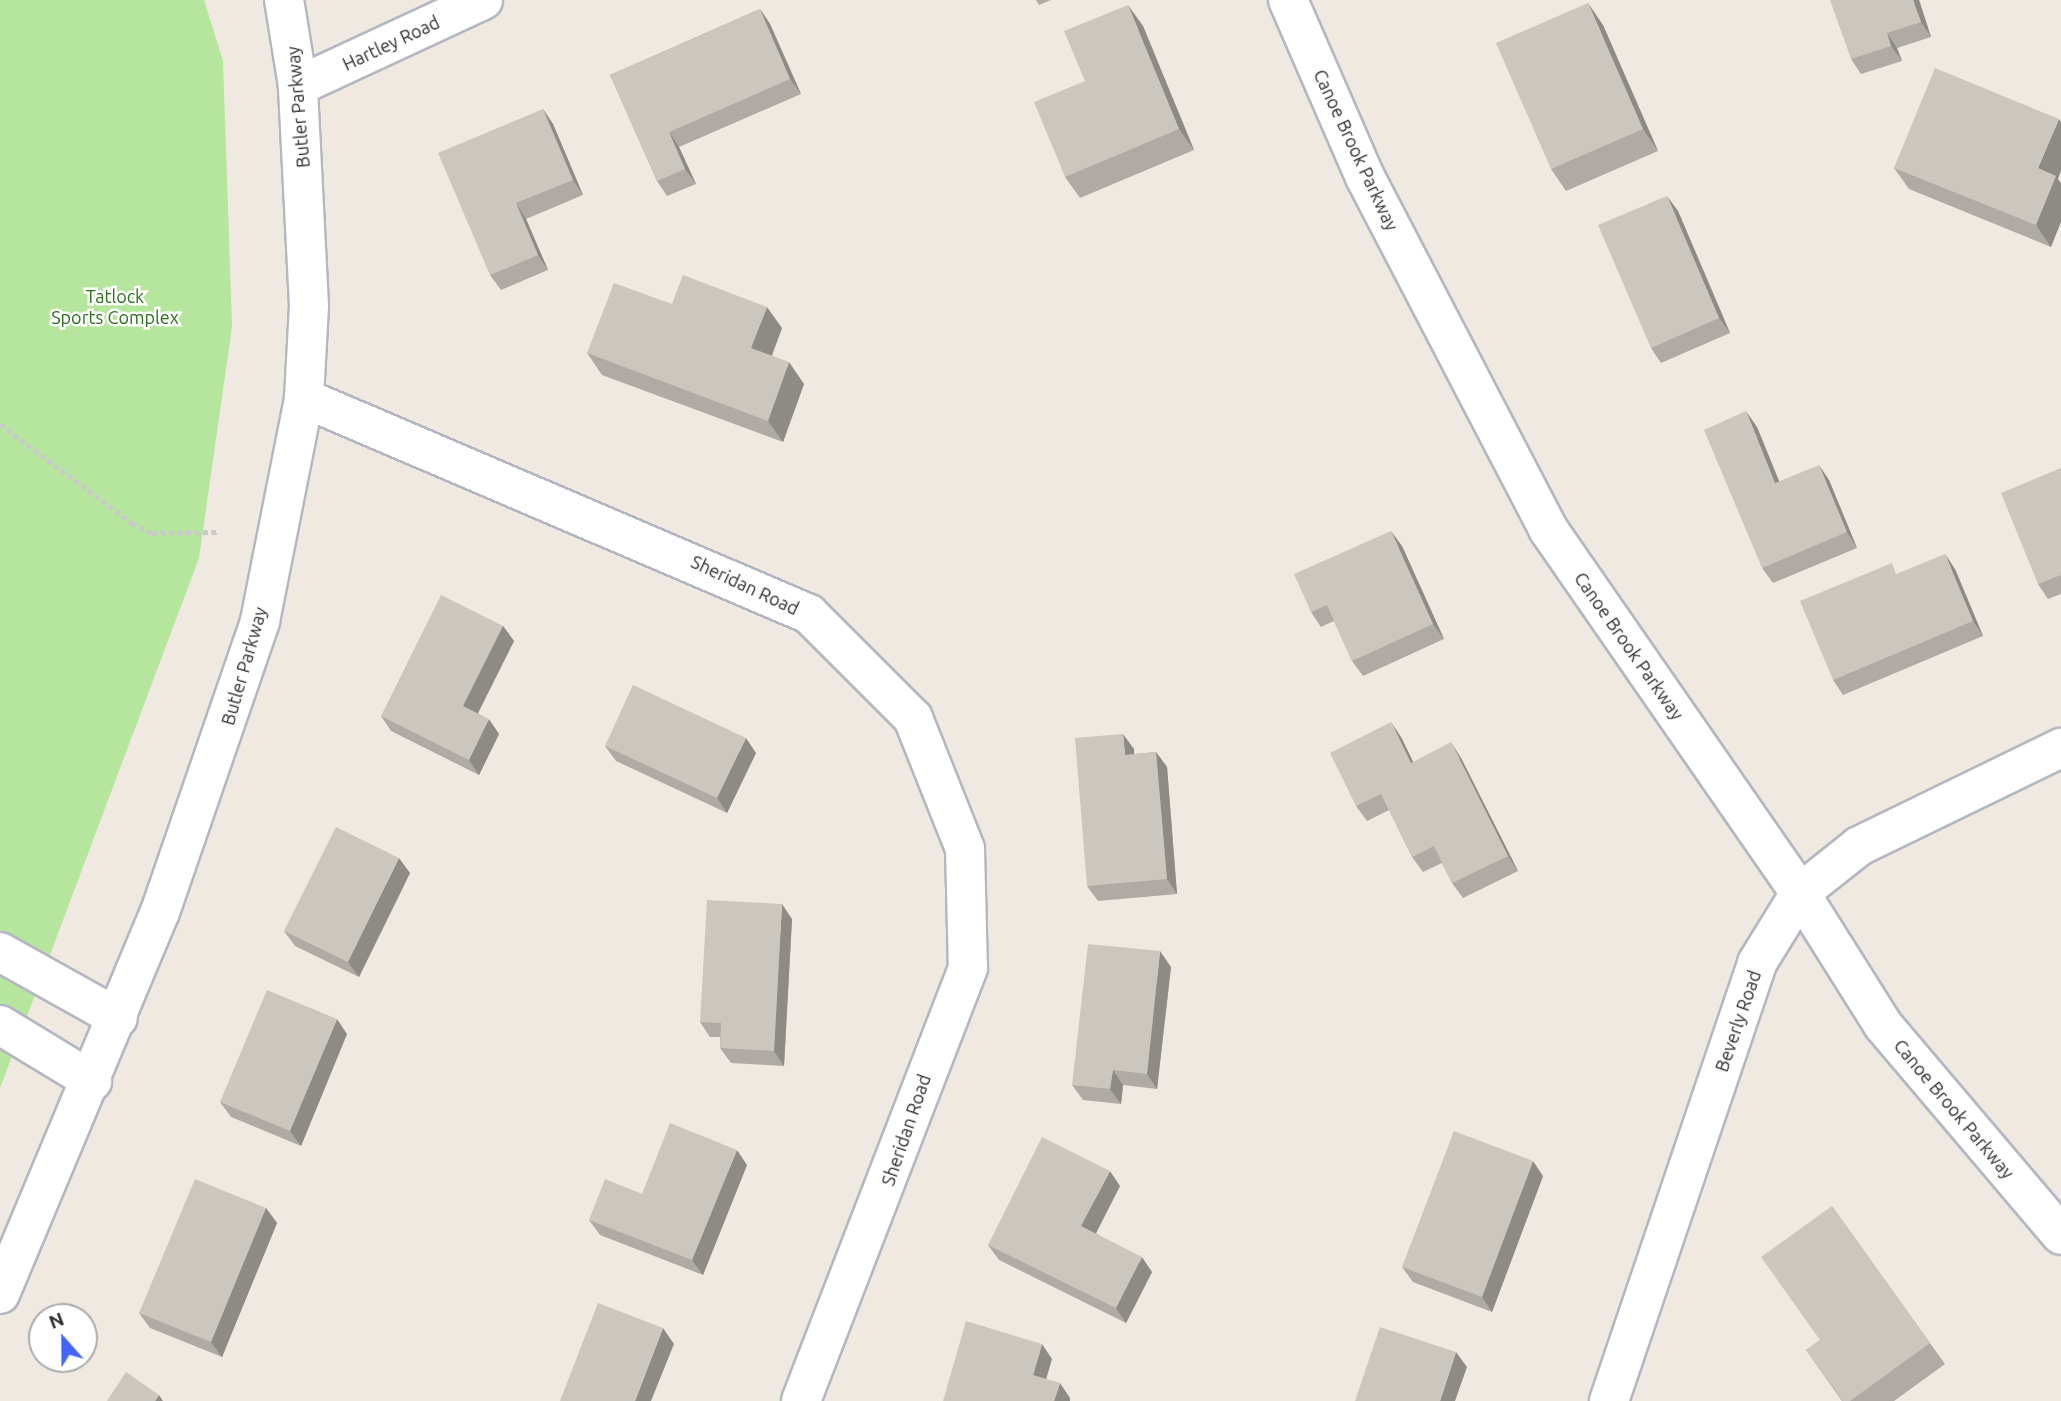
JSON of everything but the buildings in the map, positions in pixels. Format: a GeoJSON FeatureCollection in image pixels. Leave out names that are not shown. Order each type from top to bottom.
{"type":"FeatureCollection","features":[{"type":"Feature","properties":{"kind":"street","name":"Butler Parkway"},"geometry":{"type":"LineString","coordinates":[[0,1294],[118,1018],[214,770],[260,621],[304,397],[308,213],[298,86],[284,0]]}},
{"type":"Feature","properties":{"kind":"street","name":"Hartley Road"},"geometry":{"type":"LineString","coordinates":[[298,86],[483,0]]}},
{"type":"Feature","properties":{"kind":"street","name":"Canoe Brook Parkway"},"geometry":{"type":"LineString","coordinates":[[1288,0],[1365,177],[1548,530],[1800,893],[1883,1025],[2061,1235]]}},
{"type":"Feature","properties":{"kind":"street","name":"Sheridan Road"},"geometry":{"type":"LineString","coordinates":[[304,397],[799,609],[856,655],[914,718],[965,849],[968,968],[801,1401]]}},
{"type":"Feature","properties":{"kind":"street","name":"Beverly Road"},"geometry":{"type":"LineString","coordinates":[[1609,1401],[1757,963],[1800,893],[1859,846],[2061,747]]}},
{"type":"Feature","properties":{"kind":"street"},"geometry":{"type":"LineString","coordinates":[[0,952],[118,1018]]}},
{"type":"Feature","properties":{"kind":"street"},"geometry":{"type":"LineString","coordinates":[[0,1025],[92,1081]]}},
{"type":"Feature","properties":{"kind":"path"},"geometry":{"type":"LineString","coordinates":[[0,424],[132,523],[152,533],[218,532]]}},
{"type":"Feature","properties":{"kind":"green space","name":"Tatlock Sports Complex"},"geometry":{"type":"Polygon","coordinates":[[[0,0],[204,0],[223,61],[232,327],[199,558],[0,1088],[0,0]]]}}]}
